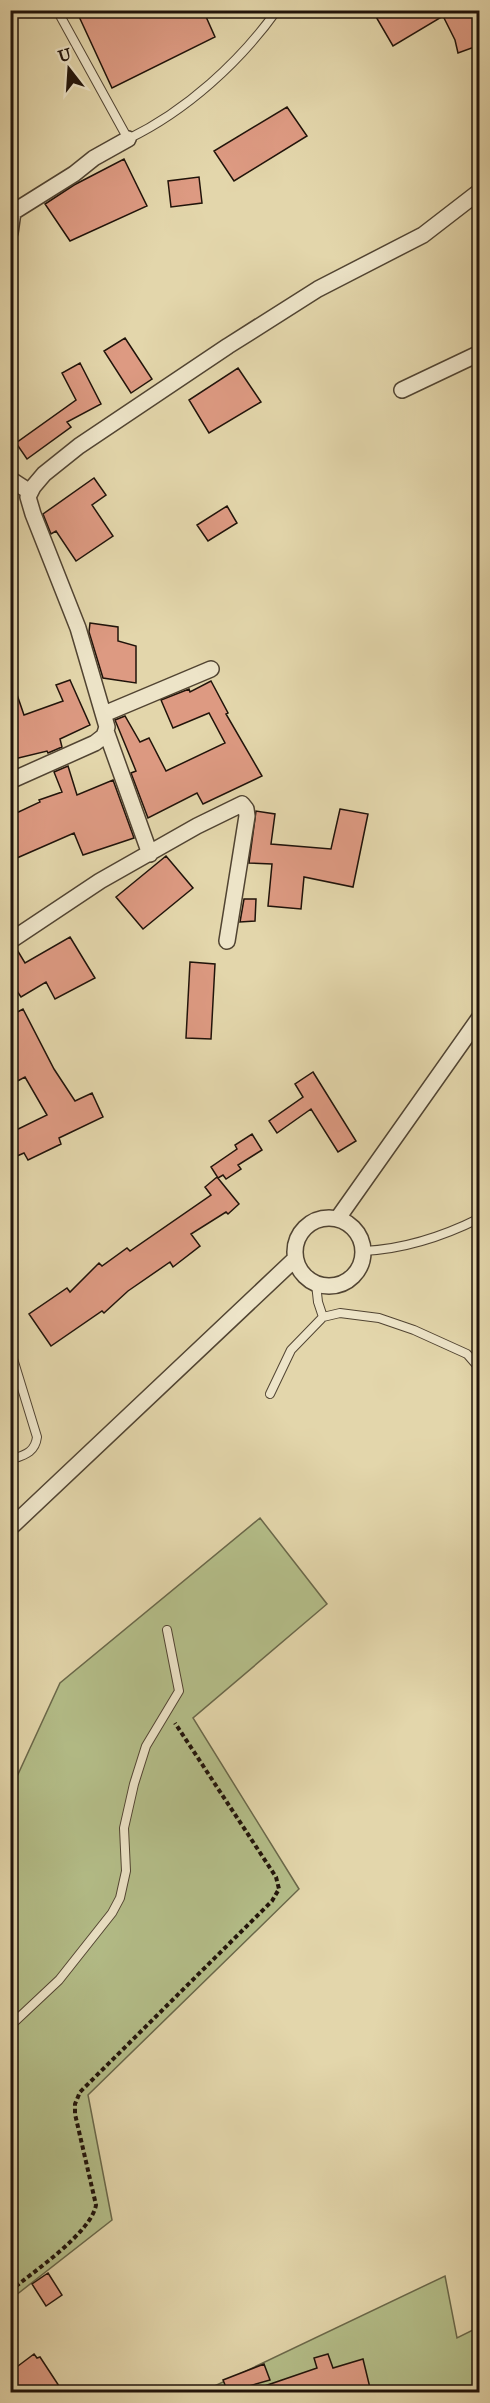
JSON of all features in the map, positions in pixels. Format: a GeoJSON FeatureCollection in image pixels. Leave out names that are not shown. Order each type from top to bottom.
{"type":"FeatureCollection","features":[{"type":"Feature","properties":{"kind":"street"},"geometry":{"type":"LineString","coordinates":[[10,233],[12,213],[74,174],[94,158],[128,139]]}},
{"type":"Feature","properties":{"kind":"street"},"geometry":{"type":"LineString","coordinates":[[150,854],[106,731],[104,714],[78,628],[33,514],[28,497],[30,492],[44,474],[79,446],[228,346],[318,289],[423,235],[480,191]]}},
{"type":"Feature","properties":{"kind":"street"},"geometry":{"type":"LineString","coordinates":[[402,390],[480,353]]}},
{"type":"Feature","properties":{"kind":"street"},"geometry":{"type":"LineString","coordinates":[[10,479],[30,492]]}},
{"type":"Feature","properties":{"kind":"street"},"geometry":{"type":"LineString","coordinates":[[104,714],[211,669]]}},
{"type":"Feature","properties":{"kind":"street"},"geometry":{"type":"LineString","coordinates":[[10,782],[95,743],[106,731]]}},
{"type":"Feature","properties":{"kind":"street"},"geometry":{"type":"LineString","coordinates":[[10,941],[67,902],[150,854],[232,807],[244,806],[248,816],[227,941]]}},
{"type":"Feature","properties":{"kind":"street"},"geometry":{"type":"LineString","coordinates":[[338,1218],[480,1017]]}},
{"type":"Feature","properties":{"kind":"street"},"geometry":{"type":"LineString","coordinates":[[338,1218],[354,1228],[361,1238],[364,1251],[359,1269],[351,1279],[333,1286],[316,1284],[304,1275],[295,1259],[295,1246],[303,1229],[319,1219],[338,1218]]}},
{"type":"Feature","properties":{"kind":"street"},"geometry":{"type":"LineString","coordinates":[[10,1528],[295,1259]]}},
{"type":"Feature","properties":{"kind":"lane"},"geometry":{"type":"LineString","coordinates":[[57,10],[128,139],[157,125],[222,74],[259,36],[277,10]]}},
{"type":"Feature","properties":{"kind":"lane"},"geometry":{"type":"LineString","coordinates":[[364,1251],[391,1250],[456,1230],[480,1218]]}},
{"type":"Feature","properties":{"kind":"lane"},"geometry":{"type":"LineString","coordinates":[[316,1284],[323,1317]]}},
{"type":"Feature","properties":{"kind":"lane"},"geometry":{"type":"LineString","coordinates":[[270,1394],[291,1350],[323,1317],[340,1313],[379,1318],[414,1330],[467,1354],[480,1369]]}},
{"type":"Feature","properties":{"kind":"lane"},"geometry":{"type":"LineString","coordinates":[[10,1349],[37,1437],[36,1446],[30,1453],[10,1460]]}},
{"type":"Feature","properties":{"kind":"lane"},"geometry":{"type":"LineString","coordinates":[[10,2026],[59,1980],[112,1912],[120,1898],[126,1871],[124,1828],[134,1784],[146,1746],[179,1691],[167,1630]]}},
{"type":"Feature","properties":{"kind":"path"},"geometry":{"type":"LineString","coordinates":[[10,2291],[80,2233],[95,2212],[96,2205],[75,2114],[75,2104],[80,2092],[252,1923],[278,1893],[279,1886],[276,1877],[166,1710]]}},
{"type":"Feature","properties":{"kind":"green space"},"geometry":{"type":"Polygon","coordinates":[[[260,1518],[327,1604],[193,1718],[299,1889],[88,2095],[112,2220],[11,2299],[11,1785],[14,1783],[60,1683],[260,1518]]]}},
{"type":"Feature","properties":{"kind":"green space"},"geometry":{"type":"Polygon","coordinates":[[[445,2276],[457,2338],[479,2327],[479,2392],[202,2392],[445,2276]]]}},
{"type":"Feature","properties":{"kind":"building"},"geometry":{"type":"Polygon","coordinates":[[[76,10],[203,10],[215,37],[112,88],[76,10]]]}},
{"type":"Feature","properties":{"kind":"building"},"geometry":{"type":"Polygon","coordinates":[[[372,10],[480,10],[480,45],[458,53],[455,40],[443,16],[393,46],[372,10]]]}},
{"type":"Feature","properties":{"kind":"building"},"geometry":{"type":"Polygon","coordinates":[[[287,107],[307,136],[234,181],[214,151],[287,107]]]}},
{"type":"Feature","properties":{"kind":"building"},"geometry":{"type":"Polygon","coordinates":[[[124,159],[147,206],[70,241],[45,204],[74,185],[124,159]]]}},
{"type":"Feature","properties":{"kind":"building"},"geometry":{"type":"Polygon","coordinates":[[[199,177],[202,203],[171,207],[168,181],[199,177]]]}},
{"type":"Feature","properties":{"kind":"building"},"geometry":{"type":"Polygon","coordinates":[[[125,338],[152,379],[131,393],[104,351],[125,338]]]}},
{"type":"Feature","properties":{"kind":"building"},"geometry":{"type":"Polygon","coordinates":[[[80,363],[101,404],[67,422],[71,427],[27,459],[16,443],[76,400],[62,373],[80,363]]]}},
{"type":"Feature","properties":{"kind":"building"},"geometry":{"type":"Polygon","coordinates":[[[238,368],[261,402],[209,433],[189,400],[238,368]]]}},
{"type":"Feature","properties":{"kind":"building"},"geometry":{"type":"Polygon","coordinates":[[[94,478],[106,495],[92,505],[113,536],[76,561],[56,531],[51,534],[43,514],[94,478]]]}},
{"type":"Feature","properties":{"kind":"building"},"geometry":{"type":"Polygon","coordinates":[[[227,506],[237,523],[208,541],[197,525],[227,506]]]}},
{"type":"Feature","properties":{"kind":"building"},"geometry":{"type":"Polygon","coordinates":[[[90,623],[118,627],[118,641],[136,646],[136,683],[103,678],[89,632],[90,623]]]}},
{"type":"Feature","properties":{"kind":"building"},"geometry":{"type":"Polygon","coordinates":[[[70,680],[90,725],[60,739],[62,747],[48,753],[47,751],[10,760],[10,684],[13,683],[24,715],[63,701],[56,685],[70,680]]]}},
{"type":"Feature","properties":{"kind":"building"},"geometry":{"type":"Polygon","coordinates":[[[211,681],[228,713],[226,714],[262,776],[203,804],[197,793],[148,818],[131,773],[136,771],[115,720],[125,716],[140,742],[149,738],[166,771],[225,743],[209,713],[173,728],[161,700],[189,689],[190,692],[211,681]]]}},
{"type":"Feature","properties":{"kind":"building"},"geometry":{"type":"Polygon","coordinates":[[[68,766],[77,795],[113,780],[134,838],[83,855],[74,833],[10,861],[10,816],[40,802],[39,800],[62,792],[54,772],[68,766]]]}},
{"type":"Feature","properties":{"kind":"building"},"geometry":{"type":"Polygon","coordinates":[[[340,809],[368,814],[353,887],[304,877],[301,909],[268,906],[272,864],[249,863],[256,811],[275,814],[271,844],[331,849],[340,809]]]}},
{"type":"Feature","properties":{"kind":"building"},"geometry":{"type":"Polygon","coordinates":[[[166,856],[193,888],[143,929],[116,897],[166,856]]]}},
{"type":"Feature","properties":{"kind":"building"},"geometry":{"type":"Polygon","coordinates":[[[244,899],[256,899],[255,921],[240,922],[244,899]]]}},
{"type":"Feature","properties":{"kind":"building"},"geometry":{"type":"Polygon","coordinates":[[[70,937],[95,978],[55,999],[46,982],[21,997],[10,981],[10,951],[16,948],[25,963],[70,937]]]}},
{"type":"Feature","properties":{"kind":"building"},"geometry":{"type":"Polygon","coordinates":[[[190,962],[215,964],[211,1039],[186,1038],[190,962]]]}},
{"type":"Feature","properties":{"kind":"building"},"geometry":{"type":"Polygon","coordinates":[[[23,1009],[54,1069],[75,1101],[92,1093],[103,1117],[59,1138],[61,1144],[28,1160],[24,1153],[10,1159],[10,1133],[47,1115],[25,1077],[10,1085],[10,1016],[23,1009]]]}},
{"type":"Feature","properties":{"kind":"building"},"geometry":{"type":"Polygon","coordinates":[[[313,1072],[356,1141],[338,1152],[311,1109],[277,1133],[269,1121],[303,1097],[295,1084],[313,1072]]]}},
{"type":"Feature","properties":{"kind":"building"},"geometry":{"type":"Polygon","coordinates":[[[252,1134],[262,1150],[238,1165],[241,1169],[226,1179],[223,1175],[218,1178],[211,1167],[237,1149],[235,1145],[252,1134]]]}},
{"type":"Feature","properties":{"kind":"building"},"geometry":{"type":"Polygon","coordinates":[[[217,1177],[239,1204],[228,1214],[226,1212],[191,1234],[200,1246],[173,1267],[170,1262],[128,1291],[104,1313],[102,1311],[51,1346],[29,1314],[67,1288],[70,1292],[99,1263],[102,1266],[127,1248],[130,1251],[211,1195],[205,1187],[217,1177]]]}},
{"type":"Feature","properties":{"kind":"building"},"geometry":{"type":"Polygon","coordinates":[[[48,2273],[62,2295],[46,2306],[32,2284],[48,2273]]]}},
{"type":"Feature","properties":{"kind":"building"},"geometry":{"type":"Polygon","coordinates":[[[34,2354],[37,2358],[40,2357],[63,2392],[10,2392],[10,2372],[34,2354]]]}},
{"type":"Feature","properties":{"kind":"building"},"geometry":{"type":"Polygon","coordinates":[[[328,2354],[333,2368],[363,2359],[371,2392],[254,2392],[253,2390],[317,2368],[314,2358],[328,2354]]]}},
{"type":"Feature","properties":{"kind":"building"},"geometry":{"type":"Polygon","coordinates":[[[264,2364],[270,2380],[228,2392],[223,2380],[264,2364]]]}}]}
